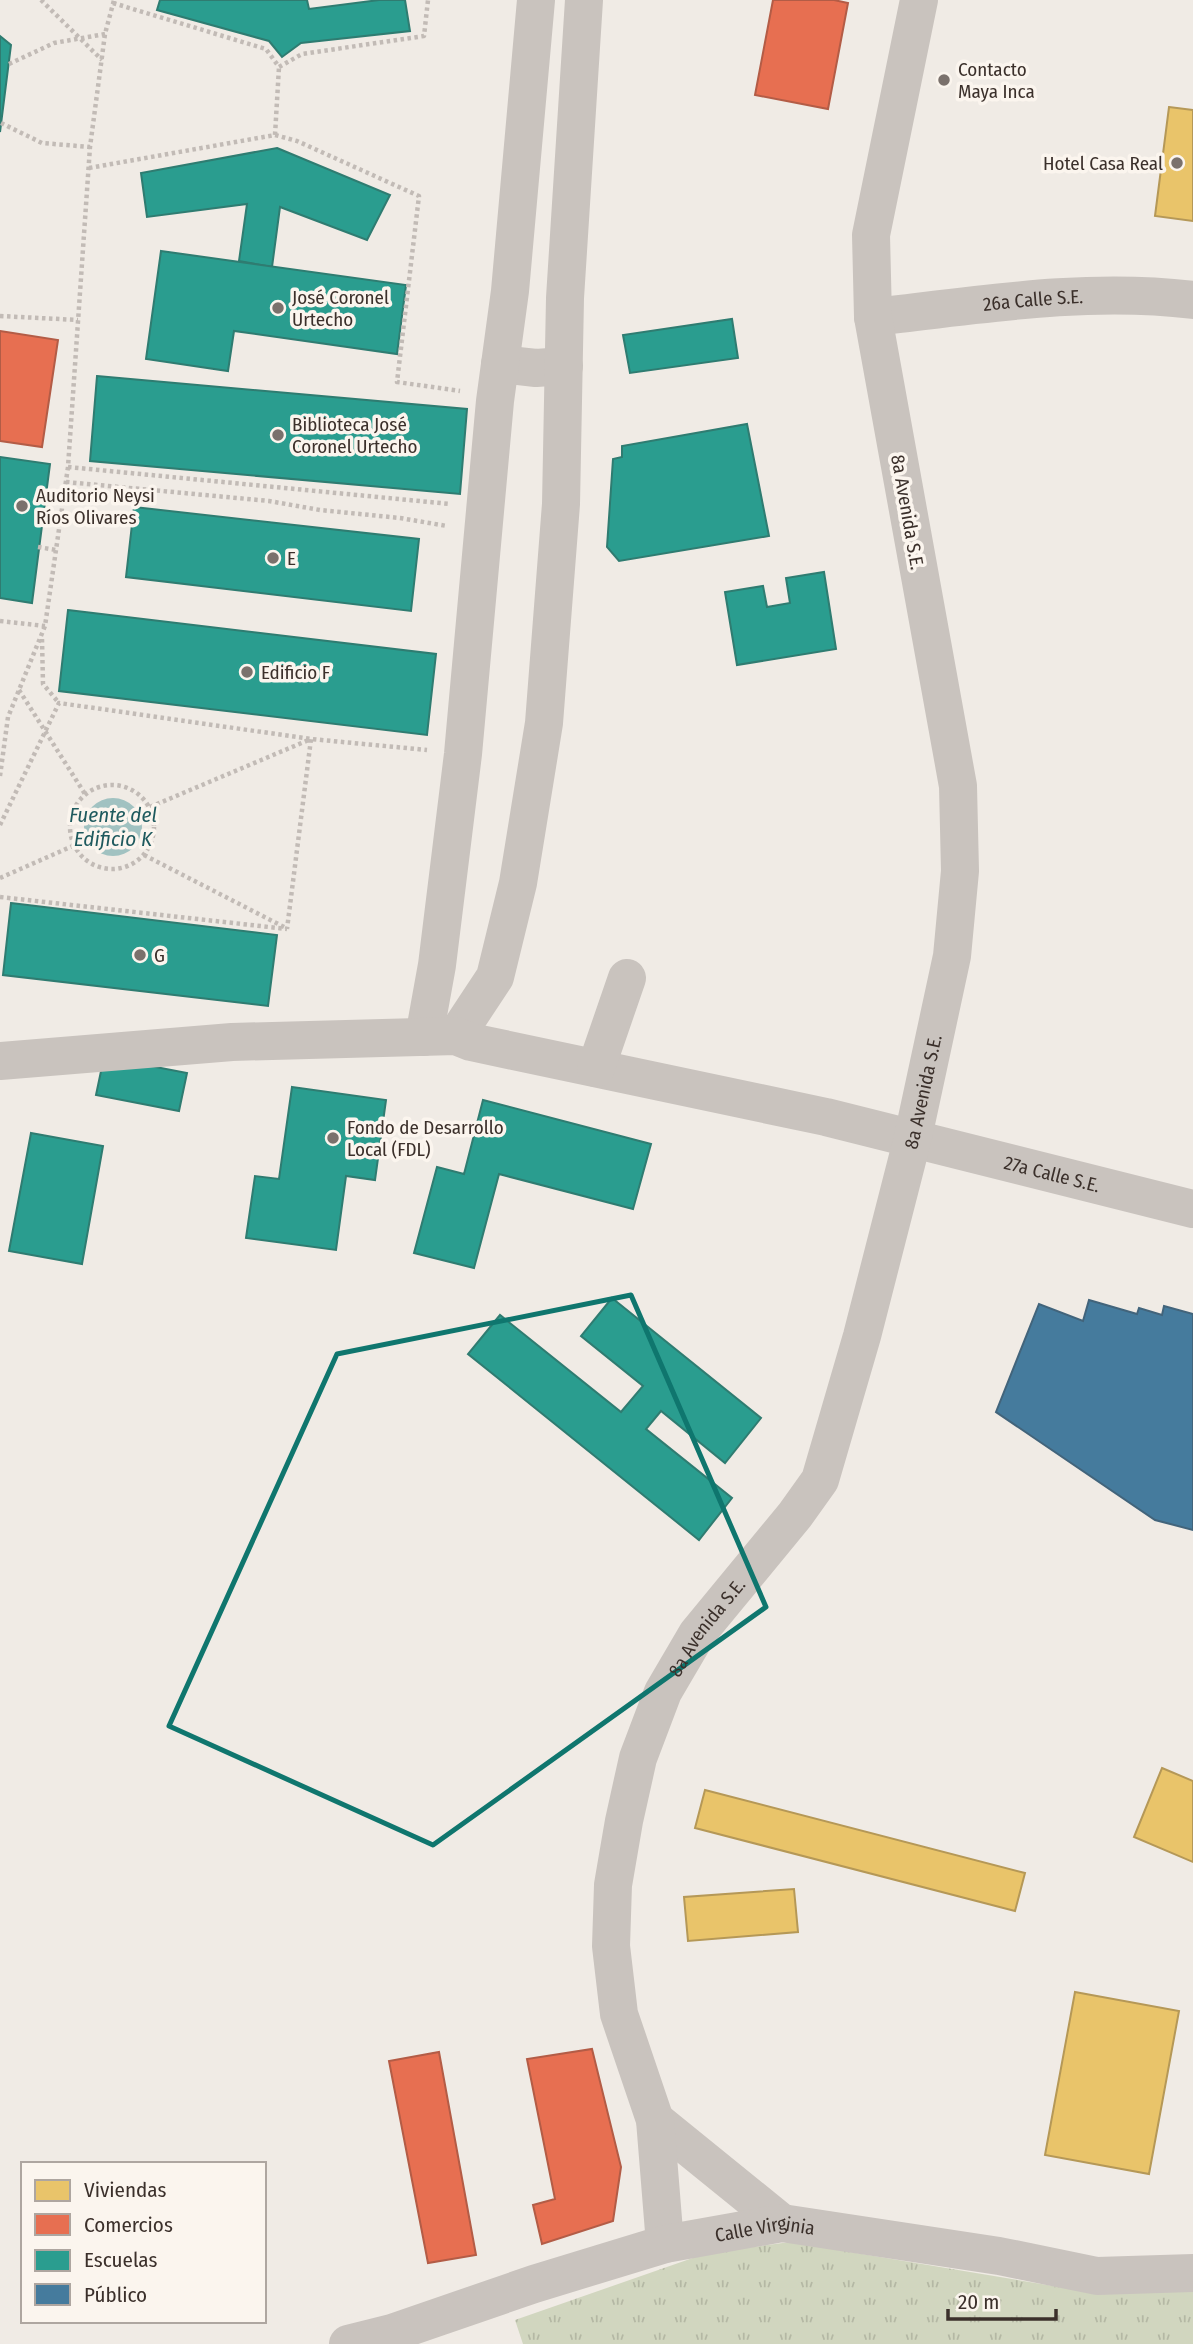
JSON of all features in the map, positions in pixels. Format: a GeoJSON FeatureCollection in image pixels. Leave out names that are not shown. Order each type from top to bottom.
{"type":"FeatureCollection","features":[{"type":"Feature","properties":{"kind":"street"},"geometry":{"type":"LineString","coordinates":[[440,1037],[437,965],[463,754],[497,383],[510,291],[536,0]]}},
{"type":"Feature","properties":{"kind":"street"},"geometry":{"type":"LineString","coordinates":[[440,1037],[495,977],[510,922],[544,723],[561,504],[565,298],[584,0]]}},
{"type":"Feature","properties":{"kind":"street","name":"8a Avenida S.E."},"geometry":{"type":"LineString","coordinates":[[666,2244],[655,2120],[619,2014],[611,1946],[614,1885],[638,1758],[663,1692],[697,1634],[795,1515],[820,1480],[862,1336],[913,1138],[953,956],[960,871],[958,786],[873,317],[871,235],[919,0]]}},
{"type":"Feature","properties":{"kind":"street","name":"26a Calle S.E."},"geometry":{"type":"LineString","coordinates":[[873,317],[1051,297],[1157,296],[1193,300]]}},
{"type":"Feature","properties":{"kind":"street"},"geometry":{"type":"LineString","coordinates":[[497,383],[536,368],[564,366]]}},
{"type":"Feature","properties":{"kind":"street"},"geometry":{"type":"LineString","coordinates":[[596,1068],[627,978]]}},
{"type":"Feature","properties":{"kind":"street","name":"27a Calle S.E."},"geometry":{"type":"LineString","coordinates":[[0,1061],[232,1042],[440,1037],[596,1068],[913,1138],[1193,1209]]}},
{"type":"Feature","properties":{"kind":"street"},"geometry":{"type":"LineString","coordinates":[[655,2120],[782,2223]]}},
{"type":"Feature","properties":{"kind":"street","name":"Calle Virginia"},"geometry":{"type":"LineString","coordinates":[[348,2344],[392,2333],[534,2284],[666,2244],[782,2223],[999,2256],[1097,2276],[1193,2273]]}},
{"type":"Feature","properties":{"kind":"path"},"geometry":{"type":"LineString","coordinates":[[41,0],[102,60]]}},
{"type":"Feature","properties":{"kind":"path"},"geometry":{"type":"LineString","coordinates":[[279,67],[302,54],[424,36],[428,0]]}},
{"type":"Feature","properties":{"kind":"path"},"geometry":{"type":"LineString","coordinates":[[0,776],[8,717],[45,625],[66,482],[90,147],[105,34],[113,1],[266,48],[279,67],[275,135]]}},
{"type":"Feature","properties":{"kind":"path"},"geometry":{"type":"LineString","coordinates":[[9,64],[54,43],[105,34]]}},
{"type":"Feature","properties":{"kind":"path"},"geometry":{"type":"LineString","coordinates":[[1,123],[42,143],[90,147]]}},
{"type":"Feature","properties":{"kind":"path"},"geometry":{"type":"LineString","coordinates":[[89,168],[275,135],[298,141],[419,195],[397,382],[472,393],[497,383]]}},
{"type":"Feature","properties":{"kind":"path"},"geometry":{"type":"LineString","coordinates":[[0,316],[78,320]]}},
{"type":"Feature","properties":{"kind":"path"},"geometry":{"type":"LineString","coordinates":[[68,467],[485,520]]}},
{"type":"Feature","properties":{"kind":"path"},"geometry":{"type":"LineString","coordinates":[[66,482],[270,501],[320,510],[400,518],[485,520]]}},
{"type":"Feature","properties":{"kind":"path"},"geometry":{"type":"LineString","coordinates":[[38,547],[56,550]]}},
{"type":"Feature","properties":{"kind":"path"},"geometry":{"type":"LineString","coordinates":[[0,621],[45,625]]}},
{"type":"Feature","properties":{"kind":"path"},"geometry":{"type":"LineString","coordinates":[[41,635],[43,684],[59,703],[311,738],[463,754]]}},
{"type":"Feature","properties":{"kind":"path"},"geometry":{"type":"LineString","coordinates":[[19,690],[85,794]]}},
{"type":"Feature","properties":{"kind":"path"},"geometry":{"type":"LineString","coordinates":[[0,825],[59,703]]}},
{"type":"Feature","properties":{"kind":"path"},"geometry":{"type":"LineString","coordinates":[[150,807],[311,738]]}},
{"type":"Feature","properties":{"kind":"path"},"geometry":{"type":"LineString","coordinates":[[288,929],[311,738]]}},
{"type":"Feature","properties":{"kind":"path"},"geometry":{"type":"LineString","coordinates":[[111,785],[138,793],[150,807],[154,821],[154,834],[144,855],[127,866],[113,869],[91,863],[80,854],[72,839],[71,817],[77,803],[85,794],[97,787],[111,785]]}},
{"type":"Feature","properties":{"kind":"path"},"geometry":{"type":"LineString","coordinates":[[0,878],[75,845]]}},
{"type":"Feature","properties":{"kind":"path"},"geometry":{"type":"LineString","coordinates":[[144,855],[288,929]]}},
{"type":"Feature","properties":{"kind":"path"},"geometry":{"type":"LineString","coordinates":[[0,897],[288,929]]}},
{"type":"Feature","properties":{"kind":"highlighted area"},"geometry":{"type":"Polygon","coordinates":[[[631,1295],[766,1607],[433,1845],[169,1726],[337,1354],[631,1295]]]}},
{"type":"Feature","properties":{"kind":"green space"},"geometry":{"type":"Polygon","coordinates":[[[790,2242],[1101,2294],[1193,2291],[1193,2344],[523,2344],[515,2320],[707,2253],[790,2242]]]}},
{"type":"Feature","properties":{"kind":"water","name":"Fuente del Edificio K"},"geometry":{"type":"Polygon","coordinates":[[[107,798],[119,798],[134,806],[142,821],[142,833],[134,848],[119,856],[107,856],[92,848],[84,833],[84,821],[92,806],[107,798]]]}},
{"type":"Feature","properties":{"kind":"building: Viviendas","name":"Hotel Casa Real"},"geometry":{"type":"Polygon","coordinates":[[[1169,107],[1193,110],[1193,221],[1155,216],[1169,107]]]}},
{"type":"Feature","properties":{"kind":"building: Viviendas"},"geometry":{"type":"Polygon","coordinates":[[[1162,1768],[1193,1781],[1193,1862],[1134,1837],[1162,1768]]]}},
{"type":"Feature","properties":{"kind":"building: Viviendas"},"geometry":{"type":"Polygon","coordinates":[[[705,1790],[1025,1873],[1015,1911],[695,1828],[705,1790]]]}},
{"type":"Feature","properties":{"kind":"building: Viviendas"},"geometry":{"type":"Polygon","coordinates":[[[794,1889],[798,1932],[688,1941],[684,1897],[794,1889]]]}},
{"type":"Feature","properties":{"kind":"building: Viviendas"},"geometry":{"type":"Polygon","coordinates":[[[1075,1992],[1179,2011],[1149,2174],[1045,2155],[1075,1992]]]}},
{"type":"Feature","properties":{"kind":"building: Comercios"},"geometry":{"type":"Polygon","coordinates":[[[773,0],[834,0],[848,3],[828,109],[755,95],[773,0]]]}},
{"type":"Feature","properties":{"kind":"building: Comercios"},"geometry":{"type":"Polygon","coordinates":[[[0,331],[58,340],[42,447],[0,441],[0,331]]]}},
{"type":"Feature","properties":{"kind":"building: Comercios"},"geometry":{"type":"Polygon","coordinates":[[[592,2049],[621,2167],[613,2221],[542,2244],[533,2205],[555,2199],[527,2059],[592,2049]]]}},
{"type":"Feature","properties":{"kind":"building: Comercios"},"geometry":{"type":"Polygon","coordinates":[[[439,2052],[476,2255],[428,2263],[389,2061],[439,2052]]]}},
{"type":"Feature","properties":{"kind":"building: Escuelas"},"geometry":{"type":"Polygon","coordinates":[[[160,0],[307,0],[309,9],[379,0],[405,0],[410,31],[301,43],[282,57],[269,41],[157,10],[160,0]]]}},
{"type":"Feature","properties":{"kind":"building: Escuelas"},"geometry":{"type":"Polygon","coordinates":[[[0,36],[11,45],[0,132],[0,36]]]}},
{"type":"Feature","properties":{"kind":"building: Escuelas"},"geometry":{"type":"Polygon","coordinates":[[[277,148],[390,195],[367,240],[280,207],[272,267],[239,261],[247,204],[147,217],[141,173],[277,148]]]}},
{"type":"Feature","properties":{"kind":"building: Escuelas","name":"José Coronel Urtecho"},"geometry":{"type":"Polygon","coordinates":[[[161,251],[406,285],[397,354],[234,331],[228,371],[146,359],[161,251]]]}},
{"type":"Feature","properties":{"kind":"building: Escuelas"},"geometry":{"type":"Polygon","coordinates":[[[732,319],[738,358],[630,373],[623,335],[732,319]]]}},
{"type":"Feature","properties":{"kind":"building: Escuelas","name":"Biblioteca José Coronel Urtecho"},"geometry":{"type":"Polygon","coordinates":[[[97,376],[467,409],[460,494],[90,461],[97,376]]]}},
{"type":"Feature","properties":{"kind":"building: Escuelas"},"geometry":{"type":"Polygon","coordinates":[[[747,424],[769,536],[619,561],[607,547],[613,459],[622,457],[622,446],[747,424]]]}},
{"type":"Feature","properties":{"kind":"building: Escuelas","name":"Auditorio Neysi Ríos Olivares"},"geometry":{"type":"Polygon","coordinates":[[[0,457],[50,464],[32,603],[0,598],[0,457]]]}},
{"type":"Feature","properties":{"kind":"building: Escuelas","name":"E"},"geometry":{"type":"Polygon","coordinates":[[[134,507],[419,539],[411,611],[126,577],[134,507]]]}},
{"type":"Feature","properties":{"kind":"building: Escuelas"},"geometry":{"type":"Polygon","coordinates":[[[824,572],[836,649],[737,665],[725,592],[763,586],[767,607],[790,603],[786,578],[824,572]]]}},
{"type":"Feature","properties":{"kind":"building: Escuelas","name":"Edificio F"},"geometry":{"type":"Polygon","coordinates":[[[68,610],[436,654],[427,735],[59,691],[68,610]]]}},
{"type":"Feature","properties":{"kind":"building: Escuelas","name":"G"},"geometry":{"type":"Polygon","coordinates":[[[11,903],[277,935],[268,1006],[3,975],[11,903]]]}},
{"type":"Feature","properties":{"kind":"building: Escuelas"},"geometry":{"type":"Polygon","coordinates":[[[104,1057],[187,1073],[179,1111],[96,1095],[104,1057]]]}},
{"type":"Feature","properties":{"kind":"building: Escuelas","name":"Fondo de Desarrollo Local (FDL)"},"geometry":{"type":"Polygon","coordinates":[[[292,1087],[386,1100],[375,1180],[346,1176],[336,1250],[246,1238],[255,1176],[279,1179],[292,1087]]]}},
{"type":"Feature","properties":{"kind":"building: Escuelas"},"geometry":{"type":"Polygon","coordinates":[[[483,1100],[651,1144],[633,1209],[499,1174],[474,1268],[414,1253],[437,1167],[464,1174],[483,1100]]]}},
{"type":"Feature","properties":{"kind":"building: Escuelas"},"geometry":{"type":"Polygon","coordinates":[[[31,1133],[103,1146],[82,1264],[9,1251],[31,1133]]]}},
{"type":"Feature","properties":{"kind":"building: Escuelas"},"geometry":{"type":"Polygon","coordinates":[[[612,1298],[761,1418],[725,1463],[661,1411],[646,1429],[732,1498],[699,1540],[468,1354],[500,1315],[621,1412],[643,1386],[581,1336],[612,1298]]]}},
{"type":"Feature","properties":{"kind":"building: Público"},"geometry":{"type":"Polygon","coordinates":[[[1089,1300],[1137,1314],[1139,1308],[1162,1315],[1164,1306],[1193,1314],[1193,1530],[1155,1520],[996,1412],[1039,1304],[1083,1321],[1089,1300]]]}},
{"type":"Feature","properties":{"kind":"place","name":"Contacto Maya Inca"},"geometry":{"type":"Point","coordinates":[944,80]}},
{"type":"Feature","properties":{"kind":"place","name":"Hotel Casa Real"},"geometry":{"type":"Point","coordinates":[1177,163]}},
{"type":"Feature","properties":{"kind":"place","name":"José Coronel Urtecho"},"geometry":{"type":"Point","coordinates":[278,308]}},
{"type":"Feature","properties":{"kind":"place","name":"Biblioteca José Coronel Urtecho"},"geometry":{"type":"Point","coordinates":[278,435]}},
{"type":"Feature","properties":{"kind":"place","name":"Auditorio Neysi Ríos Olivares"},"geometry":{"type":"Point","coordinates":[22,506]}},
{"type":"Feature","properties":{"kind":"place","name":"E"},"geometry":{"type":"Point","coordinates":[273,558]}},
{"type":"Feature","properties":{"kind":"place","name":"Edificio F"},"geometry":{"type":"Point","coordinates":[247,672]}},
{"type":"Feature","properties":{"kind":"place","name":"G"},"geometry":{"type":"Point","coordinates":[140,955]}},
{"type":"Feature","properties":{"kind":"place","name":"Fondo de Desarrollo Local (FDL)"},"geometry":{"type":"Point","coordinates":[333,1138]}}]}
